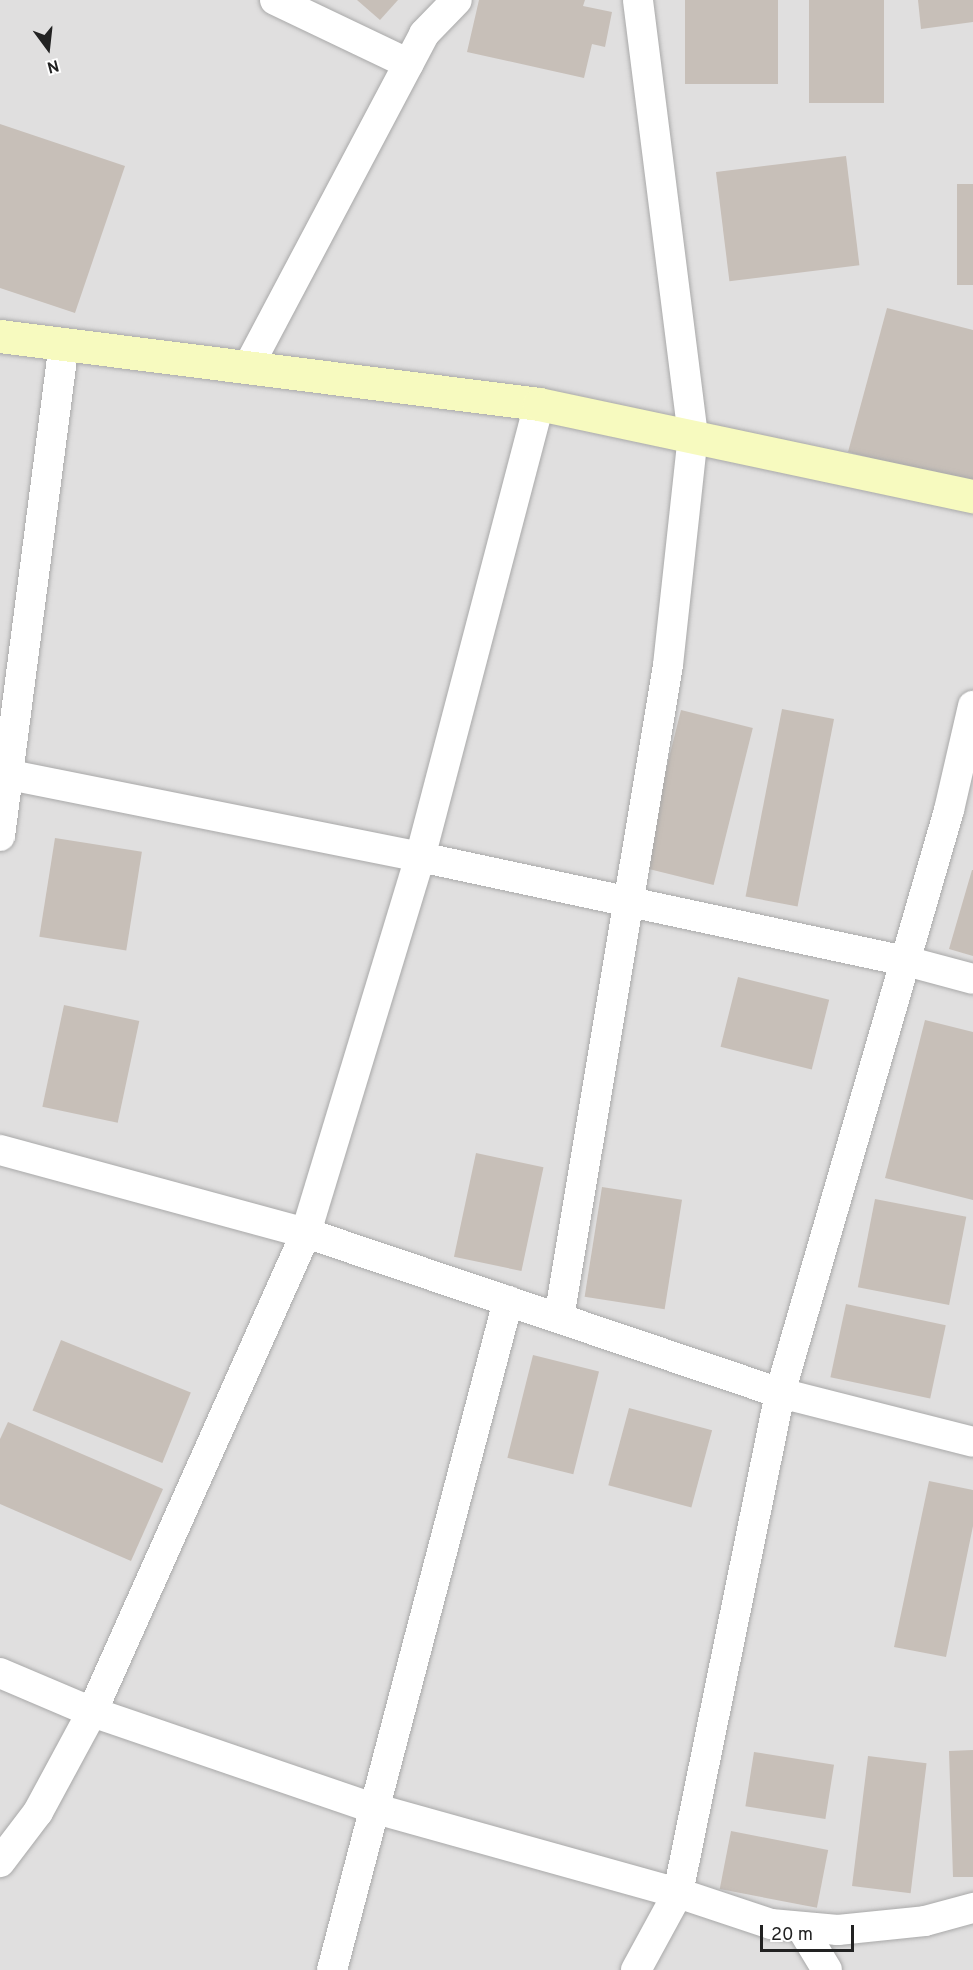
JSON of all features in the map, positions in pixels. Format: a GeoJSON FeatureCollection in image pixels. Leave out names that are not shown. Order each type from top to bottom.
{"type":"FeatureCollection","features":[{"type":"Feature","properties":{"kind":"main road"},"geometry":{"type":"LineString","coordinates":[[0,336],[539,404],[973,496]]}},
{"type":"Feature","properties":{"kind":"street"},"geometry":{"type":"LineString","coordinates":[[275,0],[408,64]]}},
{"type":"Feature","properties":{"kind":"street"},"geometry":{"type":"LineString","coordinates":[[248,367],[424,34],[457,0]]}},
{"type":"Feature","properties":{"kind":"street"},"geometry":{"type":"LineString","coordinates":[[559,1318],[668,665],[693,436],[638,0]]}},
{"type":"Feature","properties":{"kind":"street"},"geometry":{"type":"LineString","coordinates":[[0,836],[4,773],[63,344]]}},
{"type":"Feature","properties":{"kind":"street"},"geometry":{"type":"LineString","coordinates":[[0,1862],[38,1812],[92,1712],[306,1233],[420,857],[539,404]]}},
{"type":"Feature","properties":{"kind":"street"},"geometry":{"type":"LineString","coordinates":[[636,1970],[678,1893],[780,1393],[906,961],[966,770],[973,706]]}},
{"type":"Feature","properties":{"kind":"street"},"geometry":{"type":"LineString","coordinates":[[4,773],[627,901],[906,961],[973,979]]}},
{"type":"Feature","properties":{"kind":"street"},"geometry":{"type":"LineString","coordinates":[[0,1150],[306,1233],[780,1393],[973,1442]]}},
{"type":"Feature","properties":{"kind":"street"},"geometry":{"type":"LineString","coordinates":[[332,1970],[508,1301]]}},
{"type":"Feature","properties":{"kind":"street"},"geometry":{"type":"LineString","coordinates":[[0,1673],[92,1712],[373,1808],[678,1893],[771,1924],[838,1930],[925,1921],[973,1908]]}},
{"type":"Feature","properties":{"kind":"street"},"geometry":{"type":"LineString","coordinates":[[801,1927],[827,1970]]}},
{"type":"Feature","properties":{"kind":"shaded area"},"geometry":{"type":"Polygon","coordinates":[[[0,0],[973,0],[973,1970],[0,1970],[0,0]]]}},
{"type":"Feature","properties":{"kind":"building"},"geometry":{"type":"Polygon","coordinates":[[[357,0],[398,0],[380,20],[357,0]]]}},
{"type":"Feature","properties":{"kind":"building"},"geometry":{"type":"Polygon","coordinates":[[[479,0],[585,0],[583,6],[612,12],[605,47],[592,44],[584,78],[467,52],[479,0]]]}},
{"type":"Feature","properties":{"kind":"building"},"geometry":{"type":"Polygon","coordinates":[[[685,0],[778,0],[778,84],[685,84],[685,0]]]}},
{"type":"Feature","properties":{"kind":"building"},"geometry":{"type":"Polygon","coordinates":[[[809,0],[884,0],[884,103],[809,103],[809,0]]]}},
{"type":"Feature","properties":{"kind":"building"},"geometry":{"type":"Polygon","coordinates":[[[918,0],[973,0],[973,22],[921,29],[918,0]]]}},
{"type":"Feature","properties":{"kind":"building"},"geometry":{"type":"Polygon","coordinates":[[[0,124],[125,166],[75,313],[0,288],[0,124]]]}},
{"type":"Feature","properties":{"kind":"building"},"geometry":{"type":"Polygon","coordinates":[[[846,156],[859,265],[729,281],[716,172],[846,156]]]}},
{"type":"Feature","properties":{"kind":"building"},"geometry":{"type":"Polygon","coordinates":[[[957,184],[973,184],[973,285],[957,285],[957,184]]]}},
{"type":"Feature","properties":{"kind":"building"},"geometry":{"type":"Polygon","coordinates":[[[887,308],[973,330],[973,485],[848,452],[887,308]]]}},
{"type":"Feature","properties":{"kind":"building"},"geometry":{"type":"Polygon","coordinates":[[[782,709],[834,719],[798,907],[746,896],[782,709]]]}},
{"type":"Feature","properties":{"kind":"building"},"geometry":{"type":"Polygon","coordinates":[[[681,710],[753,728],[714,885],[642,867],[681,710]]]}},
{"type":"Feature","properties":{"kind":"building"},"geometry":{"type":"Polygon","coordinates":[[[55,838],[142,852],[126,951],[39,937],[55,838]]]}},
{"type":"Feature","properties":{"kind":"building"},"geometry":{"type":"Polygon","coordinates":[[[973,870],[973,956],[949,949],[973,870]]]}},
{"type":"Feature","properties":{"kind":"building"},"geometry":{"type":"Polygon","coordinates":[[[738,977],[829,1000],[812,1070],[721,1047],[738,977]]]}},
{"type":"Feature","properties":{"kind":"building"},"geometry":{"type":"Polygon","coordinates":[[[64,1005],[139,1021],[118,1123],[42,1107],[64,1005]]]}},
{"type":"Feature","properties":{"kind":"building"},"geometry":{"type":"Polygon","coordinates":[[[925,1020],[973,1032],[973,1200],[885,1178],[925,1020]]]}},
{"type":"Feature","properties":{"kind":"building"},"geometry":{"type":"Polygon","coordinates":[[[476,1153],[543,1167],[521,1271],[454,1257],[476,1153]]]}},
{"type":"Feature","properties":{"kind":"building"},"geometry":{"type":"Polygon","coordinates":[[[602,1187],[682,1200],[665,1309],[585,1297],[602,1187]]]}},
{"type":"Feature","properties":{"kind":"building"},"geometry":{"type":"Polygon","coordinates":[[[875,1199],[966,1217],[949,1305],[858,1287],[875,1199]]]}},
{"type":"Feature","properties":{"kind":"building"},"geometry":{"type":"Polygon","coordinates":[[[846,1304],[946,1325],[930,1399],[830,1377],[846,1304]]]}},
{"type":"Feature","properties":{"kind":"building"},"geometry":{"type":"Polygon","coordinates":[[[61,1340],[191,1392],[162,1463],[33,1410],[61,1340]]]}},
{"type":"Feature","properties":{"kind":"building"},"geometry":{"type":"Polygon","coordinates":[[[533,1355],[599,1371],[573,1474],[507,1458],[533,1355]]]}},
{"type":"Feature","properties":{"kind":"building"},"geometry":{"type":"Polygon","coordinates":[[[629,1408],[712,1430],[691,1508],[608,1485],[629,1408]]]}},
{"type":"Feature","properties":{"kind":"building"},"geometry":{"type":"Polygon","coordinates":[[[8,1422],[163,1489],[131,1561],[0,1504],[0,1439],[8,1422]]]}},
{"type":"Feature","properties":{"kind":"building"},"geometry":{"type":"Polygon","coordinates":[[[929,1481],[973,1490],[973,1526],[946,1657],[894,1647],[929,1481]]]}},
{"type":"Feature","properties":{"kind":"building"},"geometry":{"type":"Polygon","coordinates":[[[973,1750],[973,1877],[953,1877],[949,1751],[973,1750]]]}},
{"type":"Feature","properties":{"kind":"building"},"geometry":{"type":"Polygon","coordinates":[[[754,1752],[834,1765],[825,1819],[745,1806],[754,1752]]]}},
{"type":"Feature","properties":{"kind":"building"},"geometry":{"type":"Polygon","coordinates":[[[868,1756],[927,1763],[911,1893],[852,1886],[868,1756]]]}},
{"type":"Feature","properties":{"kind":"building"},"geometry":{"type":"Polygon","coordinates":[[[731,1831],[828,1850],[817,1908],[720,1889],[731,1831]]]}}]}
